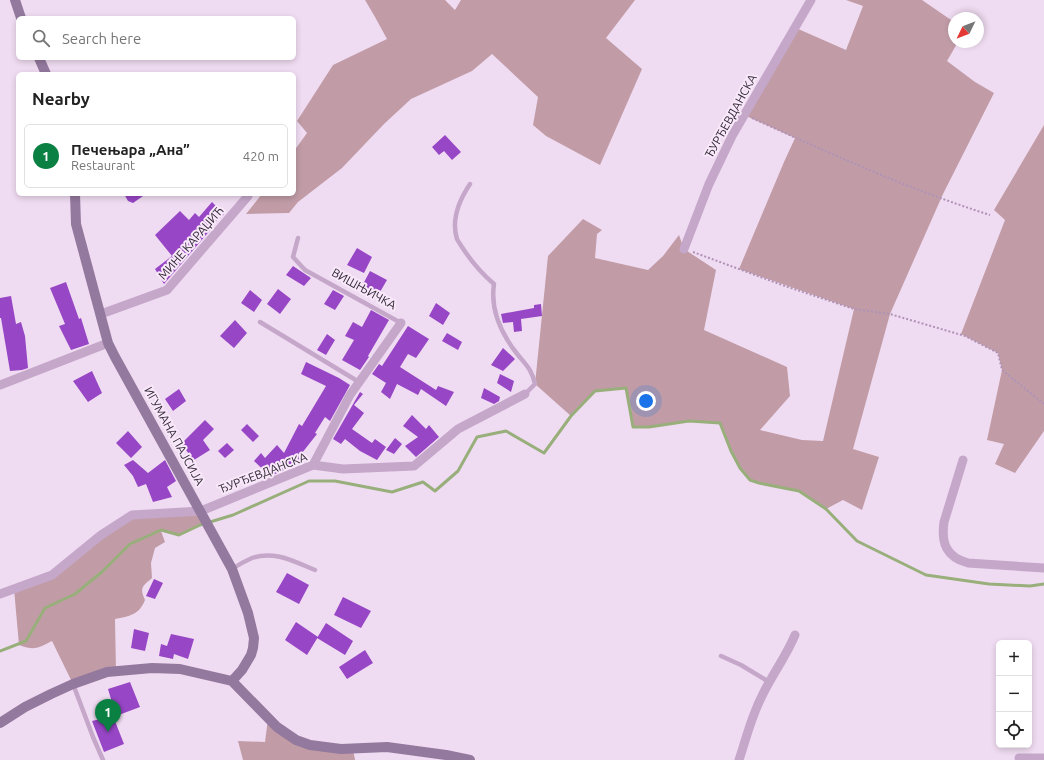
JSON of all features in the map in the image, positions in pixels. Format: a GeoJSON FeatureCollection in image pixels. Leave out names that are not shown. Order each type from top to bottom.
{"type":"FeatureCollection","features":[{"type":"Feature","properties":{"kind":"street"},"geometry":{"type":"LineString","coordinates":[[14,0],[19,16]]}},
{"type":"Feature","properties":{"kind":"street","name":"ЂУРЂЕВДАНСКА"},"geometry":{"type":"LineString","coordinates":[[684,249],[709,184],[732,136],[811,0]]}},
{"type":"Feature","properties":{"kind":"street"},"geometry":{"type":"LineString","coordinates":[[40,60],[45,72]]}},
{"type":"Feature","properties":{"kind":"street","name":"ИГУМАНА ПАЈСИЈА"},"geometry":{"type":"LineString","coordinates":[[75,196],[76,224],[108,343],[201,510],[232,569],[248,613],[254,638],[251,655],[242,670],[232,681]]}},
{"type":"Feature","properties":{"kind":"street","name":"МИНЕ КАРАЏИЋ"},"geometry":{"type":"LineString","coordinates":[[101,314],[167,290],[248,196]]}},
{"type":"Feature","properties":{"kind":"street","name":"ВИШЊИЧКА"},"geometry":{"type":"LineString","coordinates":[[313,465],[350,395],[401,323]]}},
{"type":"Feature","properties":{"kind":"street"},"geometry":{"type":"LineString","coordinates":[[0,385],[108,343]]}},
{"type":"Feature","properties":{"kind":"street","name":"ЂУРЂЕВДАНСКА"},"geometry":{"type":"LineString","coordinates":[[0,594],[52,575],[101,535],[132,515],[201,510],[313,465],[343,469],[414,466],[458,429],[525,394]]}},
{"type":"Feature","properties":{"kind":"street"},"geometry":{"type":"LineString","coordinates":[[963,460],[942,532],[943,542],[952,556],[960,561],[968,563],[1044,568]]}},
{"type":"Feature","properties":{"kind":"street"},"geometry":{"type":"LineString","coordinates":[[739,760],[752,717],[795,635]]}},
{"type":"Feature","properties":{"kind":"street"},"geometry":{"type":"LineString","coordinates":[[0,723],[25,707],[73,684],[107,672],[152,668],[180,669],[232,681],[277,727],[296,740],[310,745],[341,749],[387,747],[445,758],[470,760]]}},
{"type":"Feature","properties":{"kind":"street"},"geometry":{"type":"LineString","coordinates":[[1019,758],[1044,758]]}},
{"type":"Feature","properties":{"kind":"lane","name":"ЂУРЂЕВДАНСКА"},"geometry":{"type":"LineString","coordinates":[[470,184],[459,205],[455,220],[457,239],[469,259],[494,284],[493,291],[496,315],[506,338],[533,373],[535,384],[525,394]]}},
{"type":"Feature","properties":{"kind":"lane","name":"ВИШЊИЧКА"},"geometry":{"type":"LineString","coordinates":[[298,238],[293,257],[305,270],[401,323]]}},
{"type":"Feature","properties":{"kind":"lane"},"geometry":{"type":"LineString","coordinates":[[260,322],[359,382]]}},
{"type":"Feature","properties":{"kind":"lane"},"geometry":{"type":"LineString","coordinates":[[232,569],[250,559],[265,555],[283,557],[315,570]]}},
{"type":"Feature","properties":{"kind":"lane"},"geometry":{"type":"LineString","coordinates":[[721,656],[741,665],[769,682]]}},
{"type":"Feature","properties":{"kind":"lane"},"geometry":{"type":"LineString","coordinates":[[73,684],[103,760]]}},
{"type":"Feature","properties":{"kind":"path"},"geometry":{"type":"LineString","coordinates":[[744,115],[900,183],[943,200],[990,215]]}},
{"type":"Feature","properties":{"kind":"path"},"geometry":{"type":"LineString","coordinates":[[684,249],[782,285],[854,309],[890,314],[965,336],[998,353],[1002,370],[1044,404]]}},
{"type":"Feature","properties":{"kind":"shaded area"},"geometry":{"type":"Polygon","coordinates":[[[365,0],[445,0],[455,10],[461,0],[635,0],[606,38],[642,69],[600,165],[546,136],[533,125],[538,97],[492,54],[472,71],[411,99],[384,124],[342,168],[298,202],[289,213],[246,214],[260,196],[296,196],[296,148],[307,133],[297,121],[333,65],[387,39],[365,0]]]}},
{"type":"Feature","properties":{"kind":"shaded area"},"geometry":{"type":"Polygon","coordinates":[[[846,0],[922,0],[948,18],[948,48],[955,48],[947,61],[975,82],[994,93],[943,194],[890,314],[853,449],[879,457],[862,510],[843,500],[826,509],[801,492],[792,489],[766,486],[755,483],[745,476],[736,462],[720,423],[689,421],[649,427],[633,427],[626,388],[595,391],[571,416],[535,384],[548,256],[583,219],[602,230],[597,234],[595,258],[648,270],[663,256],[679,235],[684,249],[716,270],[704,330],[787,367],[790,396],[760,430],[802,440],[823,441],[854,309],[739,269],[795,138],[744,115],[796,28],[846,50],[863,6],[846,0]]]}},
{"type":"Feature","properties":{"kind":"shaded area"},"geometry":{"type":"Polygon","coordinates":[[[1044,125],[1044,431],[1015,473],[995,464],[1004,444],[987,440],[1002,370],[998,353],[961,334],[1005,220],[994,210],[1044,125]]]}},
{"type":"Feature","properties":{"kind":"shaded area"},"geometry":{"type":"Polygon","coordinates":[[[201,511],[207,523],[179,535],[161,531],[165,542],[155,548],[151,563],[152,578],[144,585],[142,589],[145,600],[143,605],[133,614],[115,619],[116,671],[73,684],[52,641],[36,648],[29,648],[19,645],[14,589],[52,575],[132,515],[201,511]]]}},
{"type":"Feature","properties":{"kind":"shaded area"},"geometry":{"type":"Polygon","coordinates":[[[268,719],[296,740],[353,749],[355,760],[243,760],[238,741],[265,742],[268,719]]]}},
{"type":"Feature","properties":{"kind":"building"},"geometry":{"type":"Polygon","coordinates":[[[445,135],[461,152],[452,160],[444,151],[439,155],[432,147],[445,135]]]}},
{"type":"Feature","properties":{"kind":"building"},"geometry":{"type":"Polygon","coordinates":[[[125,196],[143,196],[133,203],[128,201],[125,196]]]}},
{"type":"Feature","properties":{"kind":"building"},"geometry":{"type":"Polygon","coordinates":[[[212,202],[224,214],[211,226],[212,228],[164,284],[155,269],[172,256],[155,235],[180,211],[189,220],[195,213],[199,217],[212,202]]]}},
{"type":"Feature","properties":{"kind":"building"},"geometry":{"type":"Polygon","coordinates":[[[357,248],[372,257],[364,273],[347,265],[357,248]]]}},
{"type":"Feature","properties":{"kind":"building"},"geometry":{"type":"Polygon","coordinates":[[[293,266],[311,278],[304,286],[286,275],[293,266]]]}},
{"type":"Feature","properties":{"kind":"building"},"geometry":{"type":"Polygon","coordinates":[[[370,271],[387,280],[377,297],[361,288],[370,271]]]}},
{"type":"Feature","properties":{"kind":"building"},"geometry":{"type":"Polygon","coordinates":[[[66,282],[79,319],[81,318],[89,344],[71,350],[59,326],[65,324],[50,288],[66,282]]]}},
{"type":"Feature","properties":{"kind":"building"},"geometry":{"type":"Polygon","coordinates":[[[278,289],[291,299],[280,314],[267,304],[278,289]]]}},
{"type":"Feature","properties":{"kind":"building"},"geometry":{"type":"Polygon","coordinates":[[[250,290],[262,300],[254,312],[241,303],[250,290]]]}},
{"type":"Feature","properties":{"kind":"building"},"geometry":{"type":"Polygon","coordinates":[[[333,290],[344,296],[335,310],[324,304],[333,290]]]}},
{"type":"Feature","properties":{"kind":"building"},"geometry":{"type":"Polygon","coordinates":[[[11,296],[16,324],[21,322],[25,336],[28,368],[10,371],[0,318],[0,298],[11,296]]]}},
{"type":"Feature","properties":{"kind":"building"},"geometry":{"type":"Polygon","coordinates":[[[436,303],[450,313],[443,325],[429,316],[436,303]]]}},
{"type":"Feature","properties":{"kind":"building"},"geometry":{"type":"Polygon","coordinates":[[[541,304],[542,316],[521,319],[522,331],[514,332],[513,322],[503,323],[501,314],[534,308],[534,305],[541,304]]]}},
{"type":"Feature","properties":{"kind":"building"},"geometry":{"type":"Polygon","coordinates":[[[371,310],[389,320],[368,356],[369,357],[360,370],[342,360],[354,340],[345,336],[353,322],[362,327],[371,310]]]}},
{"type":"Feature","properties":{"kind":"building"},"geometry":{"type":"Polygon","coordinates":[[[235,320],[247,333],[234,348],[220,336],[235,320]]]}},
{"type":"Feature","properties":{"kind":"building"},"geometry":{"type":"Polygon","coordinates":[[[408,326],[429,339],[416,358],[408,354],[400,367],[436,390],[438,386],[454,392],[446,406],[421,389],[418,395],[397,384],[390,399],[381,392],[386,383],[372,374],[379,364],[382,366],[408,326]]]}},
{"type":"Feature","properties":{"kind":"building"},"geometry":{"type":"Polygon","coordinates":[[[447,333],[462,342],[458,350],[442,341],[447,333]]]}},
{"type":"Feature","properties":{"kind":"building"},"geometry":{"type":"Polygon","coordinates":[[[327,334],[335,340],[326,355],[317,350],[327,334]]]}},
{"type":"Feature","properties":{"kind":"building"},"geometry":{"type":"Polygon","coordinates":[[[503,348],[515,359],[503,371],[491,365],[503,348]]]}},
{"type":"Feature","properties":{"kind":"building"},"geometry":{"type":"Polygon","coordinates":[[[306,362],[350,385],[330,421],[325,417],[315,433],[317,434],[302,453],[307,457],[294,466],[270,476],[254,461],[261,453],[265,458],[277,445],[284,453],[299,424],[302,426],[326,386],[301,374],[306,362]]]}},
{"type":"Feature","properties":{"kind":"building"},"geometry":{"type":"Polygon","coordinates":[[[92,371],[102,393],[88,402],[73,381],[92,371]]]}},
{"type":"Feature","properties":{"kind":"building"},"geometry":{"type":"Polygon","coordinates":[[[500,374],[514,381],[511,392],[497,383],[500,374]]]}},
{"type":"Feature","properties":{"kind":"building"},"geometry":{"type":"Polygon","coordinates":[[[484,388],[500,397],[499,401],[494,404],[481,398],[484,388]]]}},
{"type":"Feature","properties":{"kind":"building"},"geometry":{"type":"Polygon","coordinates":[[[179,389],[186,401],[173,411],[165,399],[179,389]]]}},
{"type":"Feature","properties":{"kind":"building"},"geometry":{"type":"Polygon","coordinates":[[[360,392],[363,394],[354,405],[364,413],[352,429],[372,443],[375,439],[386,447],[377,460],[360,451],[345,439],[341,444],[333,439],[360,392]]]}},
{"type":"Feature","properties":{"kind":"building"},"geometry":{"type":"Polygon","coordinates":[[[412,415],[426,429],[429,425],[439,437],[416,457],[405,446],[418,437],[403,426],[412,415]]]}},
{"type":"Feature","properties":{"kind":"building"},"geometry":{"type":"Polygon","coordinates":[[[205,420],[214,429],[203,440],[210,450],[194,460],[181,444],[205,420]]]}},
{"type":"Feature","properties":{"kind":"building"},"geometry":{"type":"Polygon","coordinates":[[[247,424],[259,436],[253,442],[241,430],[247,424]]]}},
{"type":"Feature","properties":{"kind":"building"},"geometry":{"type":"Polygon","coordinates":[[[128,431],[142,447],[131,458],[116,443],[128,431]]]}},
{"type":"Feature","properties":{"kind":"building"},"geometry":{"type":"Polygon","coordinates":[[[395,438],[402,444],[394,454],[386,450],[395,438]]]}},
{"type":"Feature","properties":{"kind":"building"},"geometry":{"type":"Polygon","coordinates":[[[227,443],[234,450],[225,458],[218,451],[227,443]]]}},
{"type":"Feature","properties":{"kind":"building"},"geometry":{"type":"Polygon","coordinates":[[[133,460],[148,473],[165,460],[176,481],[167,487],[172,497],[153,502],[146,484],[138,487],[133,476],[124,465],[133,460]]]}},
{"type":"Feature","properties":{"kind":"building"},"geometry":{"type":"Polygon","coordinates":[[[287,573],[309,585],[299,604],[276,592],[287,573]]]}},
{"type":"Feature","properties":{"kind":"building"},"geometry":{"type":"Polygon","coordinates":[[[154,579],[163,583],[155,599],[146,596],[154,579]]]}},
{"type":"Feature","properties":{"kind":"building"},"geometry":{"type":"Polygon","coordinates":[[[343,597],[371,611],[361,628],[334,615],[343,597]]]}},
{"type":"Feature","properties":{"kind":"building"},"geometry":{"type":"Polygon","coordinates":[[[296,622],[318,637],[307,655],[285,640],[296,622]]]}},
{"type":"Feature","properties":{"kind":"building"},"geometry":{"type":"Polygon","coordinates":[[[326,623],[353,641],[345,655],[317,638],[326,623]]]}},
{"type":"Feature","properties":{"kind":"building"},"geometry":{"type":"Polygon","coordinates":[[[134,629],[149,633],[145,651],[131,648],[134,629]]]}},
{"type":"Feature","properties":{"kind":"building"},"geometry":{"type":"Polygon","coordinates":[[[171,634],[194,639],[188,659],[174,654],[173,659],[159,656],[161,644],[167,646],[171,634]]]}},
{"type":"Feature","properties":{"kind":"building"},"geometry":{"type":"Polygon","coordinates":[[[365,650],[373,663],[347,679],[339,667],[365,650]]]}},
{"type":"Feature","properties":{"kind":"building"},"geometry":{"type":"Polygon","coordinates":[[[130,682],[140,707],[116,716],[108,689],[130,682]]]}},
{"type":"Feature","properties":{"kind":"building"},"geometry":{"type":"Polygon","coordinates":[[[113,716],[124,744],[104,752],[92,721],[113,716]]]}},
{"type":"Feature","properties":{"kind":"waterway"},"geometry":{"type":"LineString","coordinates":[[0,651],[26,641],[45,608],[75,594],[103,571],[130,544],[161,530],[179,535],[200,525],[233,515],[309,481],[335,481],[392,492],[423,482],[435,491],[458,471],[477,437],[506,431],[544,453],[571,416],[595,391],[626,388],[633,427],[649,427],[689,421],[720,423],[731,451],[740,468],[750,480],[799,491],[826,509],[857,541],[926,575],[989,584],[1030,586],[1044,584]]}},
{"type":"Feature","properties":{"kind":"place","name":"Печењара „Ана”"},"geometry":{"type":"Point","coordinates":[108,732]}}]}
